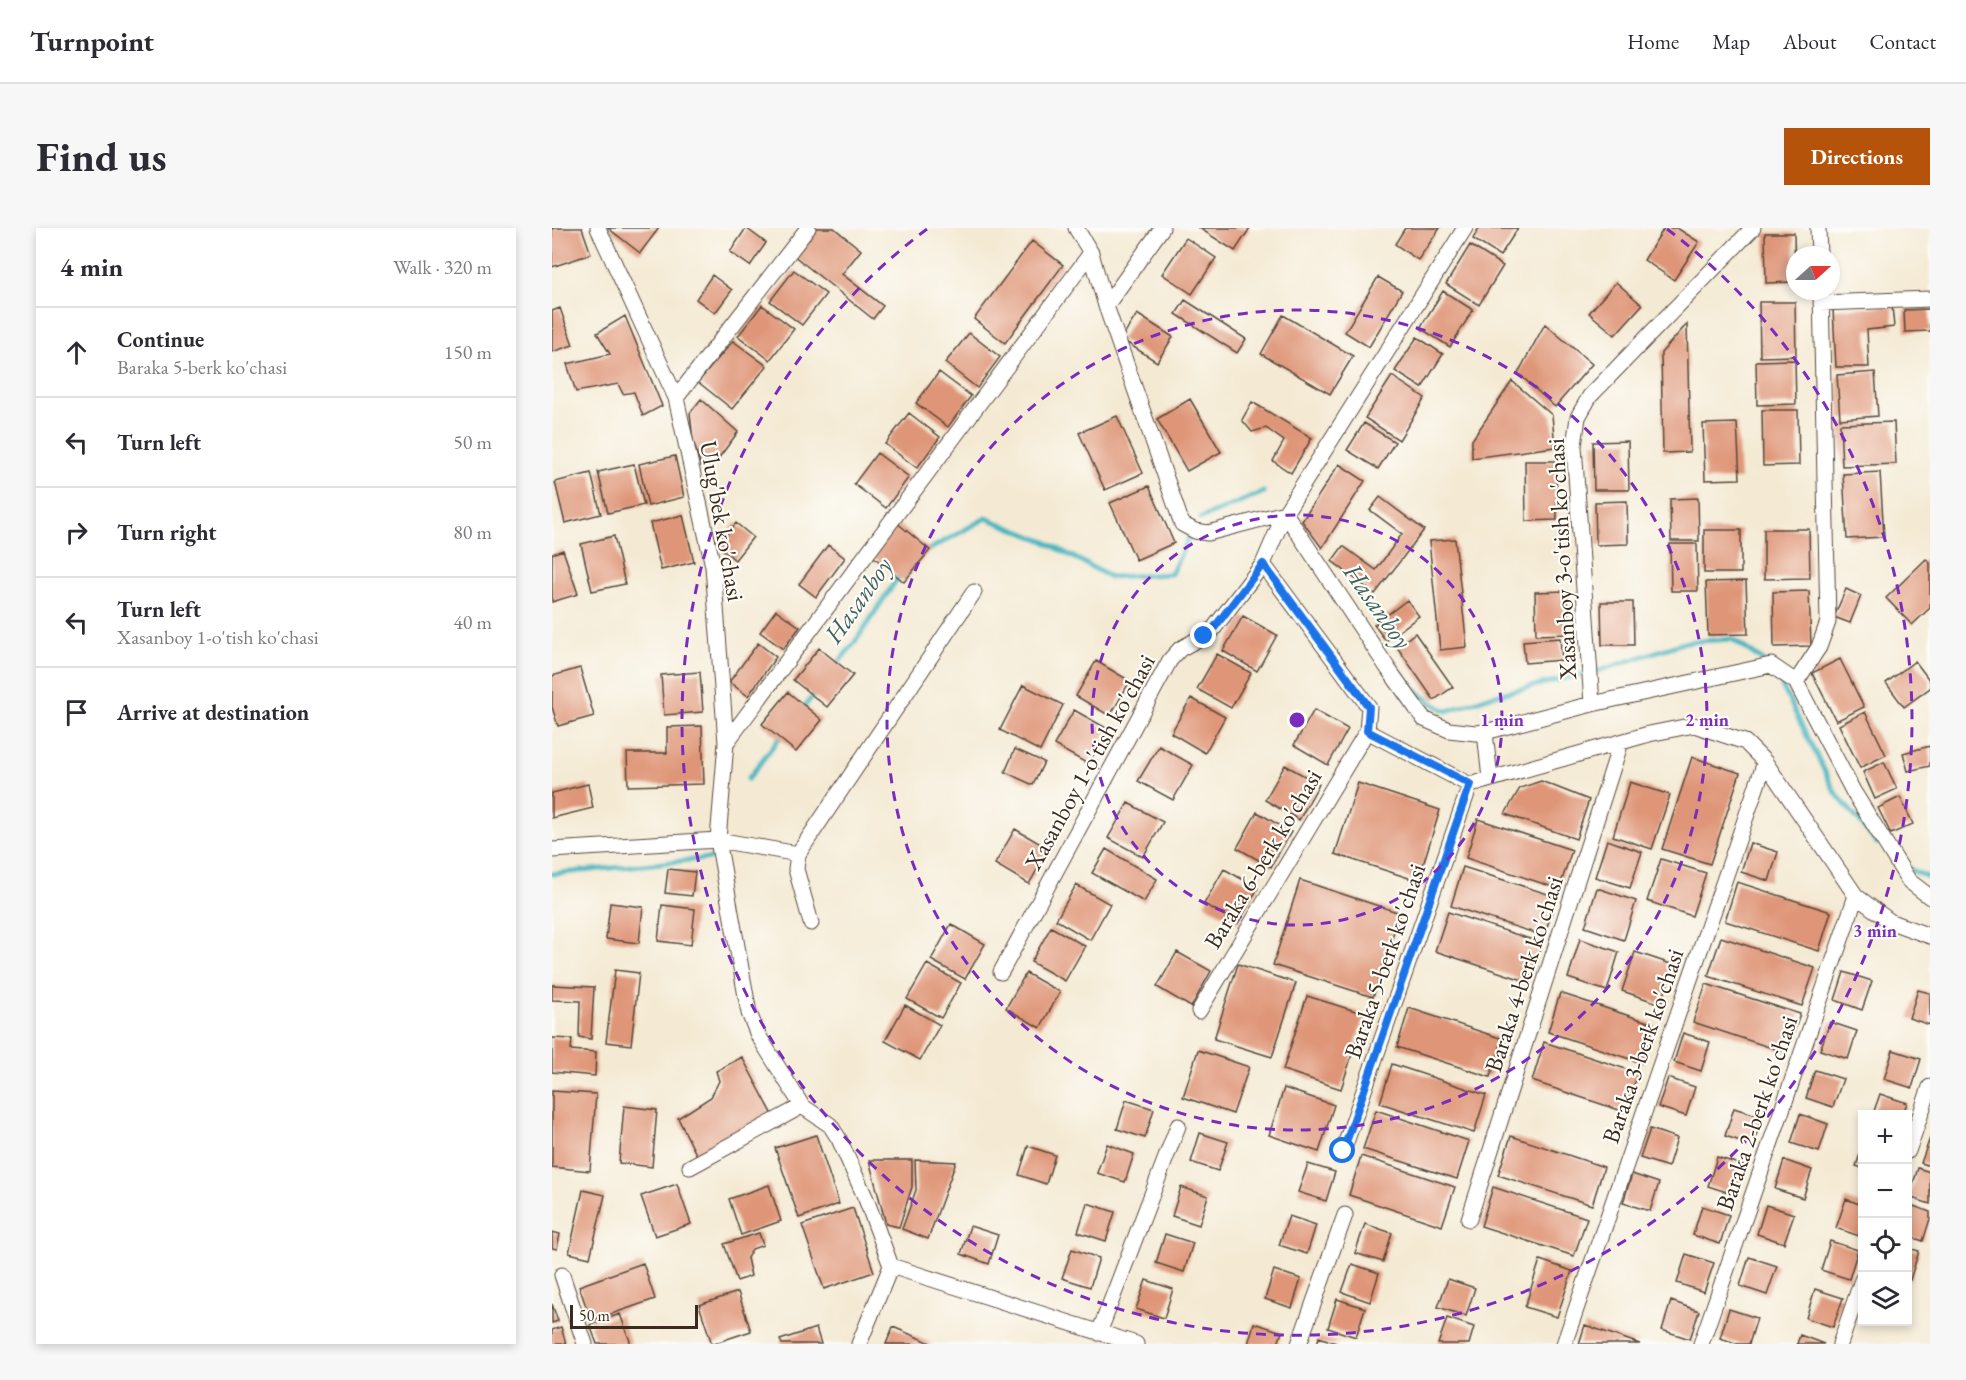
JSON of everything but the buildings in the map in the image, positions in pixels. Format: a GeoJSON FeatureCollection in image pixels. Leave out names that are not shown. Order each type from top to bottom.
{"type":"FeatureCollection","features":[{"type":"Feature","properties":{"kind":"street","name":"Ulug'bek ko'chasi"},"geometry":{"type":"LineString","coordinates":[[598,228],[676,398],[712,566],[726,743],[718,840],[749,1012],[758,1035],[802,1106]]}},
{"type":"Feature","properties":{"kind":"street"},"geometry":{"type":"LineString","coordinates":[[676,398],[808,228]]}},
{"type":"Feature","properties":{"kind":"street"},"geometry":{"type":"LineString","coordinates":[[1076,228],[1091,253],[1106,306],[1182,524],[1196,531],[1208,533],[1285,513],[1465,228]]}},
{"type":"Feature","properties":{"kind":"street"},"geometry":{"type":"LineString","coordinates":[[1106,306],[1162,228]]}},
{"type":"Feature","properties":{"kind":"street","name":"Xasanboy 3-o'tish ko'chasi"},"geometry":{"type":"LineString","coordinates":[[1592,704],[1574,446],[1578,417],[1590,396],[1753,228]]}},
{"type":"Feature","properties":{"kind":"street"},"geometry":{"type":"LineString","coordinates":[[1818,228],[1819,246]]}},
{"type":"Feature","properties":{"kind":"street"},"geometry":{"type":"LineString","coordinates":[[726,743],[1091,253]]}},
{"type":"Feature","properties":{"kind":"street"},"geometry":{"type":"LineString","coordinates":[[1840,297],[1930,299]]}},
{"type":"Feature","properties":{"kind":"street"},"geometry":{"type":"LineString","coordinates":[[1796,682],[1819,647],[1828,622],[1821,300]]}},
{"type":"Feature","properties":{"kind":"street"},"geometry":{"type":"LineString","coordinates":[[1285,513],[1424,719],[1449,730],[1485,732],[1592,704],[1771,665],[1796,682],[1853,791],[1890,851],[1909,881],[1930,897]]}},
{"type":"Feature","properties":{"kind":"street","name":"Xasanboy 1-o'tish ko'chasi"},"geometry":{"type":"LineString","coordinates":[[1001,972],[1170,660],[1180,649],[1211,632],[1263,564],[1285,513]]}},
{"type":"Feature","properties":{"kind":"street"},"geometry":{"type":"LineString","coordinates":[[1263,564],[1369,707],[1367,731],[1470,784],[1649,734],[1694,725],[1744,742],[1765,762],[1856,896],[1891,922],[1930,936]]}},
{"type":"Feature","properties":{"kind":"street"},"geometry":{"type":"LineString","coordinates":[[811,923],[796,869],[798,854],[974,592]]}},
{"type":"Feature","properties":{"kind":"street","name":"Baraka 6-berk ko'chasi"},"geometry":{"type":"LineString","coordinates":[[1199,1011],[1367,731]]}},
{"type":"Feature","properties":{"kind":"street"},"geometry":{"type":"LineString","coordinates":[[1485,732],[1490,779]]}},
{"type":"Feature","properties":{"kind":"street","name":"Baraka 4-berk ko'chasi"},"geometry":{"type":"LineString","coordinates":[[1469,1219],[1621,742]]}},
{"type":"Feature","properties":{"kind":"street","name":"Baraka 3-berk ko'chasi"},"geometry":{"type":"LineString","coordinates":[[1564,1344],[1765,762]]}},
{"type":"Feature","properties":{"kind":"street","name":"Baraka 5-berk ko'chasi"},"geometry":{"type":"LineString","coordinates":[[1343,1151],[1470,784]]}},
{"type":"Feature","properties":{"kind":"street"},"geometry":{"type":"LineString","coordinates":[[552,850],[718,840],[798,854]]}},
{"type":"Feature","properties":{"kind":"street","name":"Baraka 2-berk ko'chasi"},"geometry":{"type":"LineString","coordinates":[[1701,1344],[1856,896]]}},
{"type":"Feature","properties":{"kind":"street"},"geometry":{"type":"LineString","coordinates":[[1912,1139],[1930,1087]]}},
{"type":"Feature","properties":{"kind":"street"},"geometry":{"type":"LineString","coordinates":[[690,1167],[802,1106],[830,1125],[839,1139],[866,1198],[891,1266],[859,1344]]}},
{"type":"Feature","properties":{"kind":"street"},"geometry":{"type":"LineString","coordinates":[[1099,1333],[1178,1125]]}},
{"type":"Feature","properties":{"kind":"street"},"geometry":{"type":"LineString","coordinates":[[1299,1344],[1345,1215]]}},
{"type":"Feature","properties":{"kind":"street"},"geometry":{"type":"LineString","coordinates":[[891,1266],[1136,1344]]}},
{"type":"Feature","properties":{"kind":"street"},"geometry":{"type":"LineString","coordinates":[[562,1275],[585,1344]]}},
{"type":"Feature","properties":{"kind":"street"},"geometry":{"type":"LineString","coordinates":[[1840,1344],[1858,1294]]}},
{"type":"Feature","properties":{"kind":"waterway","name":"Hasanboy"},"geometry":{"type":"LineString","coordinates":[[1201,518],[1264,492]]}},
{"type":"Feature","properties":{"kind":"waterway","name":"Hasanboy"},"geometry":{"type":"LineString","coordinates":[[923,553],[986,518],[1044,541],[1110,577],[1171,574],[1190,535]]}},
{"type":"Feature","properties":{"kind":"waterway","name":"Hasanboy"},"geometry":{"type":"LineString","coordinates":[[834,668],[855,642],[901,573]]}},
{"type":"Feature","properties":{"kind":"waterway","name":"Hasanboy"},"geometry":{"type":"LineString","coordinates":[[1595,672],[1686,642],[1732,639],[1765,662]]}},
{"type":"Feature","properties":{"kind":"waterway","name":"Hasanboy"},"geometry":{"type":"LineString","coordinates":[[1398,671],[1426,699],[1447,711],[1491,696],[1584,674]]}},
{"type":"Feature","properties":{"kind":"waterway","name":"Hasanboy"},"geometry":{"type":"LineString","coordinates":[[1776,674],[1835,792],[1877,843]]}},
{"type":"Feature","properties":{"kind":"waterway","name":"Hasanboy"},"geometry":{"type":"LineString","coordinates":[[801,711],[816,692]]}},
{"type":"Feature","properties":{"kind":"waterway","name":"Hasanboy"},"geometry":{"type":"LineString","coordinates":[[748,779],[782,734]]}},
{"type":"Feature","properties":{"kind":"waterway","name":"Hasanboy"},"geometry":{"type":"LineString","coordinates":[[552,874],[712,858]]}},
{"type":"Feature","properties":{"kind":"waterway","name":"Hasanboy"},"geometry":{"type":"LineString","coordinates":[[1907,868],[1930,878]]}},
{"type":"Feature","properties":{"kind":"route"},"geometry":{"type":"LineString","coordinates":[[1204,636],[1211,632],[1263,564],[1369,707],[1367,731],[1470,784],[1343,1151]]}}]}
